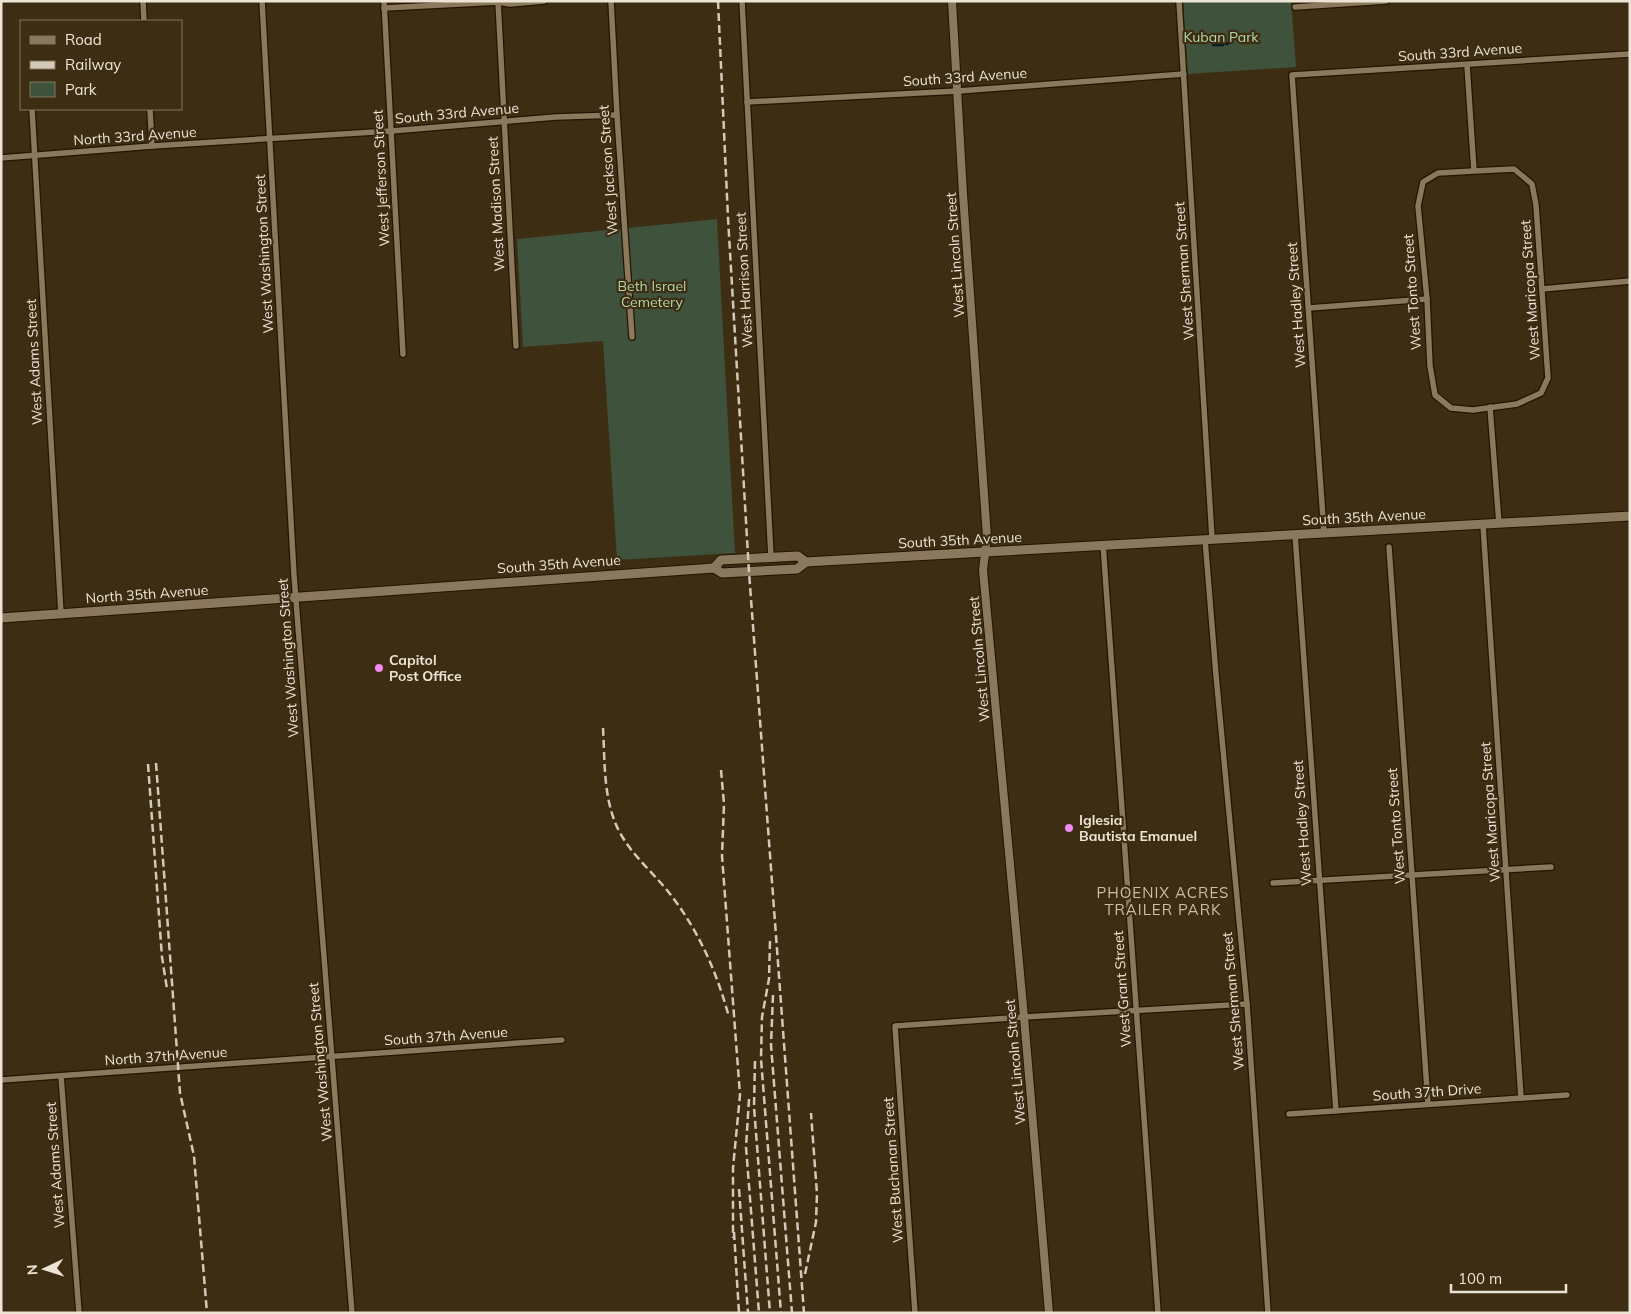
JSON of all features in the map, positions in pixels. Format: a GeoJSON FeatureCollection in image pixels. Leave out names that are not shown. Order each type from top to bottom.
{"type":"FeatureCollection","features":[{"type":"Feature","properties":{"kind":"main road","name":"South 35th Avenue"},"geometry":{"type":"LineString","coordinates":[[296,597],[714,568],[722,573],[796,569],[806,562],[1630,516]]}},
{"type":"Feature","properties":{"kind":"main road"},"geometry":{"type":"LineString","coordinates":[[714,568],[721,560],[798,556],[806,562]]}},
{"type":"Feature","properties":{"kind":"main road","name":"North 35th Avenue"},"geometry":{"type":"LineString","coordinates":[[1,618],[296,597]]}},
{"type":"Feature","properties":{"kind":"street"},"geometry":{"type":"LineString","coordinates":[[143,1],[144,20]]}},
{"type":"Feature","properties":{"kind":"street","name":"West Washington Street"},"geometry":{"type":"LineString","coordinates":[[262,1],[296,597],[352,1313]]}},
{"type":"Feature","properties":{"kind":"street"},"geometry":{"type":"LineString","coordinates":[[384,5],[498,2],[510,4],[544,1]]}},
{"type":"Feature","properties":{"kind":"street","name":"West Jackson Street"},"geometry":{"type":"LineString","coordinates":[[611,1],[632,337]]}},
{"type":"Feature","properties":{"kind":"street","name":"West Harrison Street"},"geometry":{"type":"LineString","coordinates":[[742,1],[770,557]]}},
{"type":"Feature","properties":{"kind":"street","name":"West Lincoln Street"},"geometry":{"type":"LineString","coordinates":[[952,1],[964,211],[987,537],[983,570],[1049,1313]]}},
{"type":"Feature","properties":{"kind":"street","name":"West Sherman Street"},"geometry":{"type":"LineString","coordinates":[[1179,1],[1218,705],[1247,1004],[1268,1313]]}},
{"type":"Feature","properties":{"kind":"street"},"geometry":{"type":"LineString","coordinates":[[1294,7],[1386,1]]}},
{"type":"Feature","properties":{"kind":"street","name":"West Madison Street"},"geometry":{"type":"LineString","coordinates":[[498,2],[516,346]]}},
{"type":"Feature","properties":{"kind":"street","name":"West Jefferson Street"},"geometry":{"type":"LineString","coordinates":[[384,5],[403,354]]}},
{"type":"Feature","properties":{"kind":"street","name":"South 33rd Avenue"},"geometry":{"type":"LineString","coordinates":[[1292,75],[1630,54]]}},
{"type":"Feature","properties":{"kind":"street"},"geometry":{"type":"LineString","coordinates":[[1467,65],[1474,172]]}},
{"type":"Feature","properties":{"kind":"street","name":"South 33rd Avenue"},"geometry":{"type":"LineString","coordinates":[[747,102],[958,91],[1184,74]]}},
{"type":"Feature","properties":{"kind":"street","name":"West Hadley Street"},"geometry":{"type":"LineString","coordinates":[[1292,75],[1324,533]]}},
{"type":"Feature","properties":{"kind":"street","name":"West Adams Street"},"geometry":{"type":"LineString","coordinates":[[32,110],[61,614]]}},
{"type":"Feature","properties":{"kind":"street"},"geometry":{"type":"LineString","coordinates":[[150,110],[152,146]]}},
{"type":"Feature","properties":{"kind":"street","name":"South 33rd Avenue"},"geometry":{"type":"LineString","coordinates":[[270,139],[504,121],[617,115]]}},
{"type":"Feature","properties":{"kind":"street","name":"North 33rd Avenue"},"geometry":{"type":"LineString","coordinates":[[1,158],[270,139]]}},
{"type":"Feature","properties":{"kind":"street","name":"West Maricopa Street"},"geometry":{"type":"LineString","coordinates":[[1474,172],[1514,169],[1532,184],[1536,205],[1542,289],[1548,378],[1541,393],[1517,404],[1490,407]]}},
{"type":"Feature","properties":{"kind":"street","name":"West Tonto Street"},"geometry":{"type":"LineString","coordinates":[[1474,172],[1438,173],[1423,182],[1418,206],[1427,299],[1430,366],[1435,395],[1451,408],[1473,410],[1490,407]]}},
{"type":"Feature","properties":{"kind":"street"},"geometry":{"type":"LineString","coordinates":[[1542,289],[1630,281]]}},
{"type":"Feature","properties":{"kind":"street"},"geometry":{"type":"LineString","coordinates":[[1309,308],[1427,299]]}},
{"type":"Feature","properties":{"kind":"street"},"geometry":{"type":"LineString","coordinates":[[1490,407],[1499,524]]}},
{"type":"Feature","properties":{"kind":"street","name":"West Maricopa Street"},"geometry":{"type":"LineString","coordinates":[[1483,524],[1521,1098]]}},
{"type":"Feature","properties":{"kind":"street","name":"West Hadley Street"},"geometry":{"type":"LineString","coordinates":[[1295,534],[1336,1111]]}},
{"type":"Feature","properties":{"kind":"street","name":"West Grant Street"},"geometry":{"type":"LineString","coordinates":[[1103,544],[1158,1313]]}},
{"type":"Feature","properties":{"kind":"street","name":"West Tonto Street"},"geometry":{"type":"LineString","coordinates":[[1389,547],[1428,1104]]}},
{"type":"Feature","properties":{"kind":"street"},"geometry":{"type":"LineString","coordinates":[[1273,884],[1551,867]]}},
{"type":"Feature","properties":{"kind":"street"},"geometry":{"type":"LineString","coordinates":[[1024,1017],[1247,1004]]}},
{"type":"Feature","properties":{"kind":"street","name":"West Buchanan Street"},"geometry":{"type":"LineString","coordinates":[[915,1313],[895,1026],[1024,1017]]}},
{"type":"Feature","properties":{"kind":"street","name":"South 37th Avenue"},"geometry":{"type":"LineString","coordinates":[[332,1057],[562,1040]]}},
{"type":"Feature","properties":{"kind":"street","name":"North 37th Avenue"},"geometry":{"type":"LineString","coordinates":[[1,1080],[332,1057]]}},
{"type":"Feature","properties":{"kind":"street","name":"West Adams Street"},"geometry":{"type":"LineString","coordinates":[[61,1076],[79,1313]]}},
{"type":"Feature","properties":{"kind":"street","name":"South 37th Drive"},"geometry":{"type":"LineString","coordinates":[[1289,1114],[1567,1095]]}},
{"type":"Feature","properties":{"kind":"green space","name":"Kuban Park"},"geometry":{"type":"Polygon","coordinates":[[[1183,1],[1291,1],[1296,67],[1188,74],[1183,1]]]}},
{"type":"Feature","properties":{"kind":"green space","name":"Beth Israel Cemetery"},"geometry":{"type":"Polygon","coordinates":[[[717,219],[735,553],[617,560],[603,341],[523,347],[517,239],[717,219]]]}},
{"type":"Feature","properties":{"kind":"waterway"},"geometry":{"type":"LineString","coordinates":[[1213,45],[1223,45]]}},
{"type":"Feature","properties":{"kind":"railway"},"geometry":{"type":"LineString","coordinates":[[718,1],[728,218],[749,572],[804,1313]]}},
{"type":"Feature","properties":{"kind":"railway"},"geometry":{"type":"LineString","coordinates":[[603,728],[607,792],[618,829],[629,847],[670,894],[690,923],[713,969],[729,1017]]}},
{"type":"Feature","properties":{"kind":"railway"},"geometry":{"type":"LineString","coordinates":[[156,763],[180,1093],[194,1156],[207,1313]]}},
{"type":"Feature","properties":{"kind":"railway"},"geometry":{"type":"LineString","coordinates":[[148,764],[162,957],[167,989]]}},
{"type":"Feature","properties":{"kind":"railway"},"geometry":{"type":"LineString","coordinates":[[721,770],[724,804],[722,856],[740,1095],[733,1168],[733,1238]]}},
{"type":"Feature","properties":{"kind":"railway"},"geometry":{"type":"LineString","coordinates":[[770,941],[769,979],[762,1017],[761,1059],[781,1313]]}},
{"type":"Feature","properties":{"kind":"railway"},"geometry":{"type":"LineString","coordinates":[[773,995],[771,1045],[792,1313]]}},
{"type":"Feature","properties":{"kind":"railway"},"geometry":{"type":"LineString","coordinates":[[755,1061],[754,1107],[770,1313]]}},
{"type":"Feature","properties":{"kind":"railway"},"geometry":{"type":"LineString","coordinates":[[749,1099],[746,1147],[759,1313]]}},
{"type":"Feature","properties":{"kind":"railway"},"geometry":{"type":"LineString","coordinates":[[805,1274],[816,1222],[817,1194],[811,1113]]}},
{"type":"Feature","properties":{"kind":"railway"},"geometry":{"type":"LineString","coordinates":[[739,1189],[748,1313]]}},
{"type":"Feature","properties":{"kind":"railway"},"geometry":{"type":"LineString","coordinates":[[734,1232],[739,1313]]}},
{"type":"Feature","properties":{"kind":"place","name":"Capitol Post Office"},"geometry":{"type":"Point","coordinates":[379,668]}},
{"type":"Feature","properties":{"kind":"place","name":"Iglesia Bautista Emanuel"},"geometry":{"type":"Point","coordinates":[1069,828]}},
{"type":"Feature","properties":{"kind":"district","name":"PHOENIX ACRES TRAILER PARK"},"geometry":{"type":"Point","coordinates":[1163,902]}}]}
